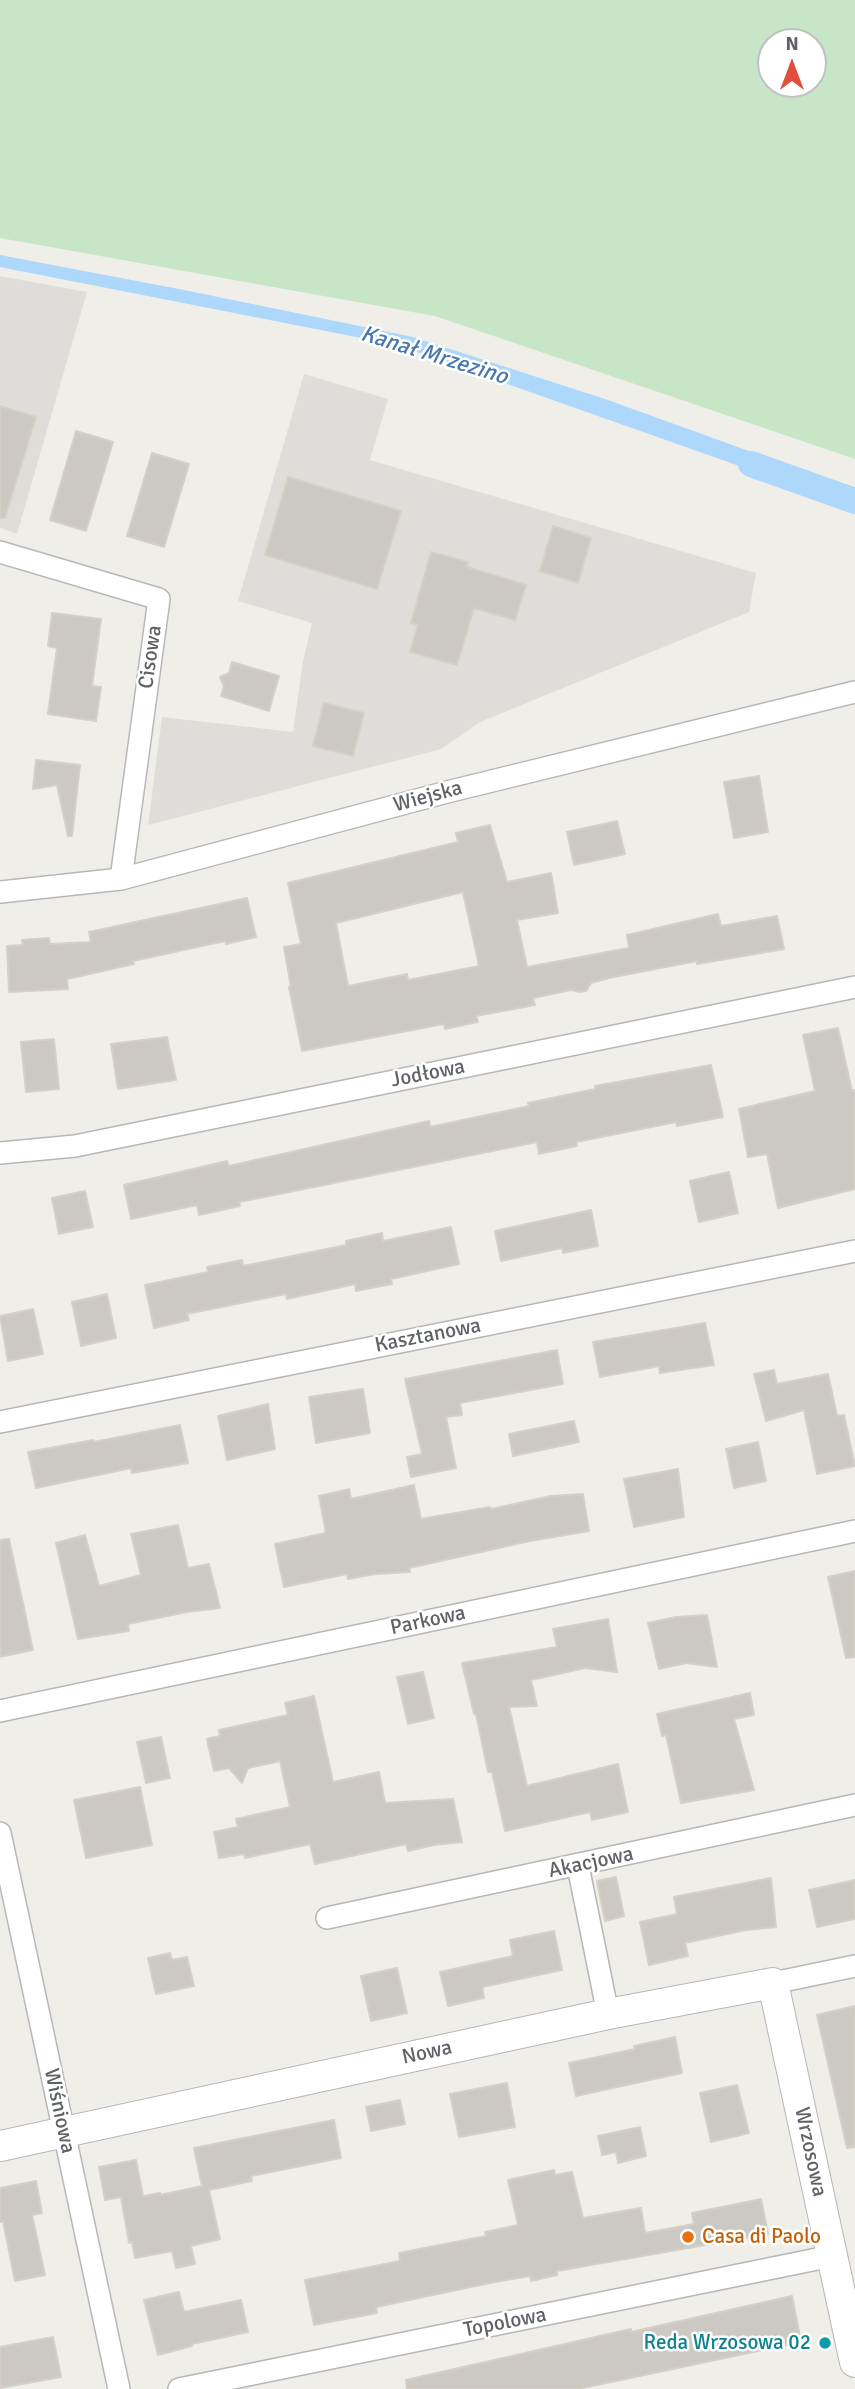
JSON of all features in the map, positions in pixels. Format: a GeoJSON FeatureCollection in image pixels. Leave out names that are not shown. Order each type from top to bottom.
{"type":"FeatureCollection","features":[{"type":"Feature","properties":{"kind":"street","name":"Cisowa"},"geometry":{"type":"LineString","coordinates":[[0,552],[159,599],[121,879]]}},
{"type":"Feature","properties":{"kind":"street","name":"Wiejska"},"geometry":{"type":"LineString","coordinates":[[0,892],[121,879],[447,792],[855,692]]}},
{"type":"Feature","properties":{"kind":"street","name":"Jodłowa"},"geometry":{"type":"LineString","coordinates":[[0,1153],[75,1146],[855,987]]}},
{"type":"Feature","properties":{"kind":"street","name":"Kasztanowa"},"geometry":{"type":"LineString","coordinates":[[0,1422],[855,1251]]}},
{"type":"Feature","properties":{"kind":"street","name":"Parkowa"},"geometry":{"type":"LineString","coordinates":[[0,1710],[855,1531]]}},
{"type":"Feature","properties":{"kind":"street","name":"Akacjowa"},"geometry":{"type":"LineString","coordinates":[[327,1918],[855,1805]]}},
{"type":"Feature","properties":{"kind":"street","name":"Wiśniowa"},"geometry":{"type":"LineString","coordinates":[[0,1833],[119,2389]]}},
{"type":"Feature","properties":{"kind":"street"},"geometry":{"type":"LineString","coordinates":[[578,1866],[608,2014]]}},
{"type":"Feature","properties":{"kind":"street","name":"Nowa"},"geometry":{"type":"LineString","coordinates":[[0,2146],[608,2014],[855,1966]]}},
{"type":"Feature","properties":{"kind":"street","name":"Wrzosowa"},"geometry":{"type":"LineString","coordinates":[[773,1983],[855,2362]]}},
{"type":"Feature","properties":{"kind":"street","name":"Topolowa"},"geometry":{"type":"LineString","coordinates":[[178,2389],[832,2256]]}},
{"type":"Feature","properties":{"kind":"shaded area"},"geometry":{"type":"Polygon","coordinates":[[[0,276],[87,292],[17,534],[0,528],[0,276]]]}},
{"type":"Feature","properties":{"kind":"shaded area"},"geometry":{"type":"Polygon","coordinates":[[[304,374],[388,399],[370,460],[756,573],[749,612],[480,722],[441,749],[148,825],[162,717],[293,732],[303,661],[312,623],[238,601],[304,374]]]}},
{"type":"Feature","properties":{"kind":"green space"},"geometry":{"type":"Polygon","coordinates":[[[0,0],[855,0],[855,459],[435,316],[0,238],[0,0]]]}},
{"type":"Feature","properties":{"kind":"water"},"geometry":{"type":"Polygon","coordinates":[[[0,255],[413,337],[605,399],[771,459],[785,472],[783,479],[779,480],[397,345],[0,267],[0,255]]]}},
{"type":"Feature","properties":{"kind":"water"},"geometry":{"type":"Polygon","coordinates":[[[798,475],[855,495],[855,506],[795,484],[798,475]]]}},
{"type":"Feature","properties":{"kind":"building"},"geometry":{"type":"Polygon","coordinates":[[[0,406],[36,417],[5,518],[0,518],[0,406]]]}},
{"type":"Feature","properties":{"kind":"building"},"geometry":{"type":"Polygon","coordinates":[[[76,431],[113,442],[86,531],[50,520],[76,431]]]}},
{"type":"Feature","properties":{"kind":"building"},"geometry":{"type":"Polygon","coordinates":[[[152,453],[189,464],[164,547],[127,536],[152,453]]]}},
{"type":"Feature","properties":{"kind":"building"},"geometry":{"type":"Polygon","coordinates":[[[288,477],[401,511],[377,589],[265,555],[288,477]]]}},
{"type":"Feature","properties":{"kind":"building"},"geometry":{"type":"Polygon","coordinates":[[[553,526],[591,538],[578,583],[540,571],[553,526]]]}},
{"type":"Feature","properties":{"kind":"building"},"geometry":{"type":"Polygon","coordinates":[[[431,552],[468,562],[467,567],[526,585],[515,620],[474,608],[457,665],[410,652],[418,625],[411,623],[431,552]]]}},
{"type":"Feature","properties":{"kind":"building"},"geometry":{"type":"Polygon","coordinates":[[[52,613],[101,619],[92,686],[101,687],[96,721],[48,714],[57,648],[48,646],[52,613]]]}},
{"type":"Feature","properties":{"kind":"building"},"geometry":{"type":"Polygon","coordinates":[[[232,662],[279,676],[269,711],[221,696],[224,686],[220,677],[229,673],[232,662]]]}},
{"type":"Feature","properties":{"kind":"building"},"geometry":{"type":"Polygon","coordinates":[[[324,703],[364,713],[353,756],[313,746],[324,703]]]}},
{"type":"Feature","properties":{"kind":"building"},"geometry":{"type":"Polygon","coordinates":[[[36,760],[80,765],[72,836],[68,836],[57,785],[33,789],[36,760]]]}},
{"type":"Feature","properties":{"kind":"building"},"geometry":{"type":"Polygon","coordinates":[[[759,776],[768,832],[734,838],[724,782],[759,776]]]}},
{"type":"Feature","properties":{"kind":"building"},"geometry":{"type":"Polygon","coordinates":[[[617,821],[625,854],[574,865],[567,832],[617,821]]]}},
{"type":"Feature","properties":{"kind":"building"},"geometry":{"type":"Polygon","coordinates":[[[490,825],[507,882],[551,873],[558,913],[517,920],[527,967],[629,948],[627,935],[718,914],[721,926],[777,916],[784,949],[697,964],[697,961],[609,978],[591,983],[586,991],[571,990],[533,998],[535,1005],[476,1016],[478,1022],[445,1029],[444,1024],[302,1051],[284,947],[301,944],[288,883],[458,842],[456,833],[490,825]],[[463,892],[336,923],[348,986],[407,974],[408,980],[479,966],[463,892]]]}},
{"type":"Feature","properties":{"kind":"building"},"geometry":{"type":"Polygon","coordinates":[[[247,898],[256,937],[133,961],[134,964],[67,979],[68,989],[9,992],[7,946],[23,945],[22,940],[49,938],[50,944],[91,942],[89,932],[247,898]]]}},
{"type":"Feature","properties":{"kind":"building"},"geometry":{"type":"Polygon","coordinates":[[[838,1028],[852,1091],[855,1090],[855,1189],[778,1208],[767,1154],[748,1157],[739,1109],[815,1091],[803,1035],[838,1028]]]}},
{"type":"Feature","properties":{"kind":"building"},"geometry":{"type":"Polygon","coordinates":[[[167,1037],[176,1080],[118,1089],[111,1044],[167,1037]]]}},
{"type":"Feature","properties":{"kind":"building"},"geometry":{"type":"Polygon","coordinates":[[[54,1039],[59,1089],[26,1092],[21,1042],[54,1039]]]}},
{"type":"Feature","properties":{"kind":"building"},"geometry":{"type":"Polygon","coordinates":[[[711,1065],[723,1117],[677,1126],[676,1122],[576,1142],[577,1146],[539,1154],[537,1142],[239,1202],[240,1206],[199,1215],[197,1205],[131,1219],[124,1185],[227,1161],[229,1166],[429,1121],[430,1127],[529,1106],[528,1103],[595,1089],[595,1086],[711,1065]]]}},
{"type":"Feature","properties":{"kind":"building"},"geometry":{"type":"Polygon","coordinates":[[[729,1172],[738,1213],[699,1222],[690,1181],[729,1172]]]}},
{"type":"Feature","properties":{"kind":"building"},"geometry":{"type":"Polygon","coordinates":[[[85,1191],[93,1227],[59,1234],[52,1198],[85,1191]]]}},
{"type":"Feature","properties":{"kind":"building"},"geometry":{"type":"Polygon","coordinates":[[[591,1210],[598,1246],[563,1253],[562,1248],[501,1261],[495,1231],[591,1210]]]}},
{"type":"Feature","properties":{"kind":"building"},"geometry":{"type":"Polygon","coordinates":[[[451,1227],[459,1264],[391,1279],[392,1284],[356,1291],[355,1284],[287,1299],[286,1294],[187,1314],[189,1320],[154,1328],[145,1285],[208,1272],[207,1267],[242,1260],[243,1266],[346,1245],[346,1241],[382,1233],[383,1241],[451,1227]]]}},
{"type":"Feature","properties":{"kind":"building"},"geometry":{"type":"Polygon","coordinates":[[[107,1294],[116,1338],[81,1346],[72,1302],[107,1294]]]}},
{"type":"Feature","properties":{"kind":"building"},"geometry":{"type":"Polygon","coordinates":[[[33,1309],[43,1354],[8,1361],[0,1316],[33,1309]]]}},
{"type":"Feature","properties":{"kind":"building"},"geometry":{"type":"Polygon","coordinates":[[[705,1323],[714,1365],[660,1373],[659,1366],[600,1377],[593,1342],[705,1323]]]}},
{"type":"Feature","properties":{"kind":"building"},"geometry":{"type":"Polygon","coordinates":[[[557,1350],[563,1384],[460,1403],[462,1415],[446,1417],[456,1468],[411,1477],[407,1457],[422,1454],[405,1379],[557,1350]]]}},
{"type":"Feature","properties":{"kind":"building"},"geometry":{"type":"Polygon","coordinates":[[[774,1370],[777,1384],[828,1374],[837,1416],[844,1415],[855,1466],[817,1474],[804,1410],[766,1421],[754,1374],[774,1370]]]}},
{"type":"Feature","properties":{"kind":"building"},"geometry":{"type":"Polygon","coordinates":[[[363,1389],[370,1433],[316,1443],[309,1397],[363,1389]]]}},
{"type":"Feature","properties":{"kind":"building"},"geometry":{"type":"Polygon","coordinates":[[[268,1404],[275,1449],[227,1460],[218,1416],[268,1404]]]}},
{"type":"Feature","properties":{"kind":"building"},"geometry":{"type":"Polygon","coordinates":[[[574,1421],[579,1442],[513,1456],[509,1434],[574,1421]]]}},
{"type":"Feature","properties":{"kind":"building"},"geometry":{"type":"Polygon","coordinates":[[[180,1425],[188,1463],[132,1473],[131,1468],[36,1488],[28,1452],[180,1425]]]}},
{"type":"Feature","properties":{"kind":"building"},"geometry":{"type":"Polygon","coordinates":[[[758,1442],[766,1481],[734,1488],[726,1449],[758,1442]]]}},
{"type":"Feature","properties":{"kind":"building"},"geometry":{"type":"Polygon","coordinates":[[[678,1469],[684,1517],[634,1527],[624,1479],[678,1469]]]}},
{"type":"Feature","properties":{"kind":"building"},"geometry":{"type":"Polygon","coordinates":[[[414,1485],[421,1519],[490,1507],[491,1509],[551,1496],[583,1494],[589,1531],[409,1568],[410,1572],[348,1579],[347,1574],[284,1587],[275,1544],[326,1533],[319,1496],[349,1489],[351,1499],[414,1485]]]}},
{"type":"Feature","properties":{"kind":"building"},"geometry":{"type":"Polygon","coordinates":[[[178,1525],[188,1568],[209,1564],[220,1608],[128,1624],[129,1631],[78,1639],[56,1543],[85,1535],[99,1586],[141,1575],[131,1534],[178,1525]]]}},
{"type":"Feature","properties":{"kind":"building"},"geometry":{"type":"Polygon","coordinates":[[[9,1539],[33,1650],[0,1657],[0,1540],[9,1539]]]}},
{"type":"Feature","properties":{"kind":"building"},"geometry":{"type":"Polygon","coordinates":[[[855,1571],[855,1657],[846,1658],[828,1577],[855,1571]]]}},
{"type":"Feature","properties":{"kind":"building"},"geometry":{"type":"Polygon","coordinates":[[[707,1615],[717,1667],[686,1663],[659,1669],[648,1623],[676,1617],[707,1615]]]}},
{"type":"Feature","properties":{"kind":"building"},"geometry":{"type":"Polygon","coordinates":[[[608,1619],[617,1672],[585,1668],[531,1680],[537,1706],[509,1707],[527,1786],[618,1764],[628,1812],[592,1820],[590,1812],[505,1831],[462,1663],[557,1647],[553,1629],[608,1619]]]}},
{"type":"Feature","properties":{"kind":"building"},"geometry":{"type":"Polygon","coordinates":[[[423,1672],[434,1718],[408,1724],[397,1677],[423,1672]]]}},
{"type":"Feature","properties":{"kind":"building"},"geometry":{"type":"Polygon","coordinates":[[[750,1693],[754,1715],[734,1719],[754,1790],[681,1803],[666,1735],[662,1736],[657,1714],[750,1693]]]}},
{"type":"Feature","properties":{"kind":"building"},"geometry":{"type":"Polygon","coordinates":[[[314,1696],[333,1782],[379,1772],[385,1803],[453,1799],[462,1842],[408,1851],[406,1844],[315,1864],[310,1844],[245,1858],[244,1854],[219,1858],[214,1832],[238,1827],[236,1819],[290,1807],[280,1761],[248,1768],[242,1783],[229,1768],[214,1771],[207,1739],[220,1736],[219,1730],[288,1715],[285,1703],[314,1696]]]}},
{"type":"Feature","properties":{"kind":"building"},"geometry":{"type":"Polygon","coordinates":[[[161,1737],[170,1778],[146,1783],[137,1742],[161,1737]]]}},
{"type":"Feature","properties":{"kind":"building"},"geometry":{"type":"Polygon","coordinates":[[[140,1787],[152,1845],[86,1858],[74,1800],[140,1787]]]}},
{"type":"Feature","properties":{"kind":"building"},"geometry":{"type":"Polygon","coordinates":[[[616,1877],[624,1916],[605,1921],[597,1881],[616,1877]]]}},
{"type":"Feature","properties":{"kind":"building"},"geometry":{"type":"Polygon","coordinates":[[[771,1878],[776,1927],[746,1930],[685,1943],[688,1956],[649,1965],[640,1922],[677,1914],[674,1897],[771,1878]]]}},
{"type":"Feature","properties":{"kind":"building"},"geometry":{"type":"Polygon","coordinates":[[[855,1880],[855,1919],[817,1927],[809,1890],[855,1880]]]}},
{"type":"Feature","properties":{"kind":"building"},"geometry":{"type":"Polygon","coordinates":[[[554,1931],[562,1970],[482,1987],[484,1998],[448,2006],[440,1972],[513,1956],[510,1940],[554,1931]]]}},
{"type":"Feature","properties":{"kind":"building"},"geometry":{"type":"Polygon","coordinates":[[[170,1953],[172,1960],[187,1957],[194,1986],[156,1994],[148,1958],[170,1953]]]}},
{"type":"Feature","properties":{"kind":"building"},"geometry":{"type":"Polygon","coordinates":[[[397,1968],[407,2013],[371,2021],[361,1976],[397,1968]]]}},
{"type":"Feature","properties":{"kind":"building"},"geometry":{"type":"Polygon","coordinates":[[[855,2006],[855,2147],[847,2148],[817,2015],[855,2006]]]}},
{"type":"Feature","properties":{"kind":"building"},"geometry":{"type":"Polygon","coordinates":[[[675,2037],[682,2073],[576,2096],[569,2063],[635,2049],[634,2046],[675,2037]]]}},
{"type":"Feature","properties":{"kind":"building"},"geometry":{"type":"Polygon","coordinates":[[[507,2083],[515,2127],[459,2137],[450,2094],[507,2083]]]}},
{"type":"Feature","properties":{"kind":"building"},"geometry":{"type":"Polygon","coordinates":[[[737,2085],[749,2133],[711,2142],[700,2093],[737,2085]]]}},
{"type":"Feature","properties":{"kind":"building"},"geometry":{"type":"Polygon","coordinates":[[[400,2100],[405,2124],[371,2131],[366,2107],[400,2100]]]}},
{"type":"Feature","properties":{"kind":"building"},"geometry":{"type":"Polygon","coordinates":[[[334,2120],[341,2158],[251,2176],[252,2181],[209,2190],[220,2239],[191,2246],[195,2264],[176,2268],[172,2251],[135,2258],[132,2242],[129,2243],[121,2197],[105,2200],[99,2167],[136,2160],[143,2196],[160,2195],[202,2186],[194,2148],[334,2120]]]}},
{"type":"Feature","properties":{"kind":"building"},"geometry":{"type":"Polygon","coordinates":[[[640,2127],[646,2156],[618,2163],[616,2152],[602,2155],[598,2136],[640,2127]]]}},
{"type":"Feature","properties":{"kind":"building"},"geometry":{"type":"Polygon","coordinates":[[[554,2170],[555,2175],[572,2172],[583,2218],[641,2208],[645,2233],[694,2224],[692,2213],[761,2199],[768,2234],[557,2271],[557,2275],[531,2281],[530,2276],[495,2282],[376,2307],[377,2313],[314,2325],[305,2280],[400,2261],[399,2253],[486,2236],[485,2232],[518,2225],[508,2180],[554,2170]]]}},
{"type":"Feature","properties":{"kind":"building"},"geometry":{"type":"Polygon","coordinates":[[[36,2181],[42,2213],[32,2215],[45,2275],[15,2281],[3,2221],[0,2222],[0,2188],[36,2181]]]}},
{"type":"Feature","properties":{"kind":"building"},"geometry":{"type":"Polygon","coordinates":[[[179,2292],[184,2312],[241,2300],[248,2332],[192,2344],[158,2355],[144,2300],[179,2292]]]}},
{"type":"Feature","properties":{"kind":"building"},"geometry":{"type":"Polygon","coordinates":[[[792,2296],[801,2342],[578,2389],[407,2389],[406,2380],[792,2296]]]}},
{"type":"Feature","properties":{"kind":"building"},"geometry":{"type":"Polygon","coordinates":[[[53,2337],[61,2377],[0,2388],[0,2347],[53,2337]]]}},
{"type":"Feature","properties":{"kind":"waterway","name":"Kanał Mrzezino"},"geometry":{"type":"LineString","coordinates":[[751,464],[855,501]]}},
{"type":"Feature","properties":{"kind":"place","name":"Casa di Paolo"},"geometry":{"type":"Point","coordinates":[688,2237]}},
{"type":"Feature","properties":{"kind":"place","name":"Reda Wrzosowa 02"},"geometry":{"type":"Point","coordinates":[825,2343]}}]}
